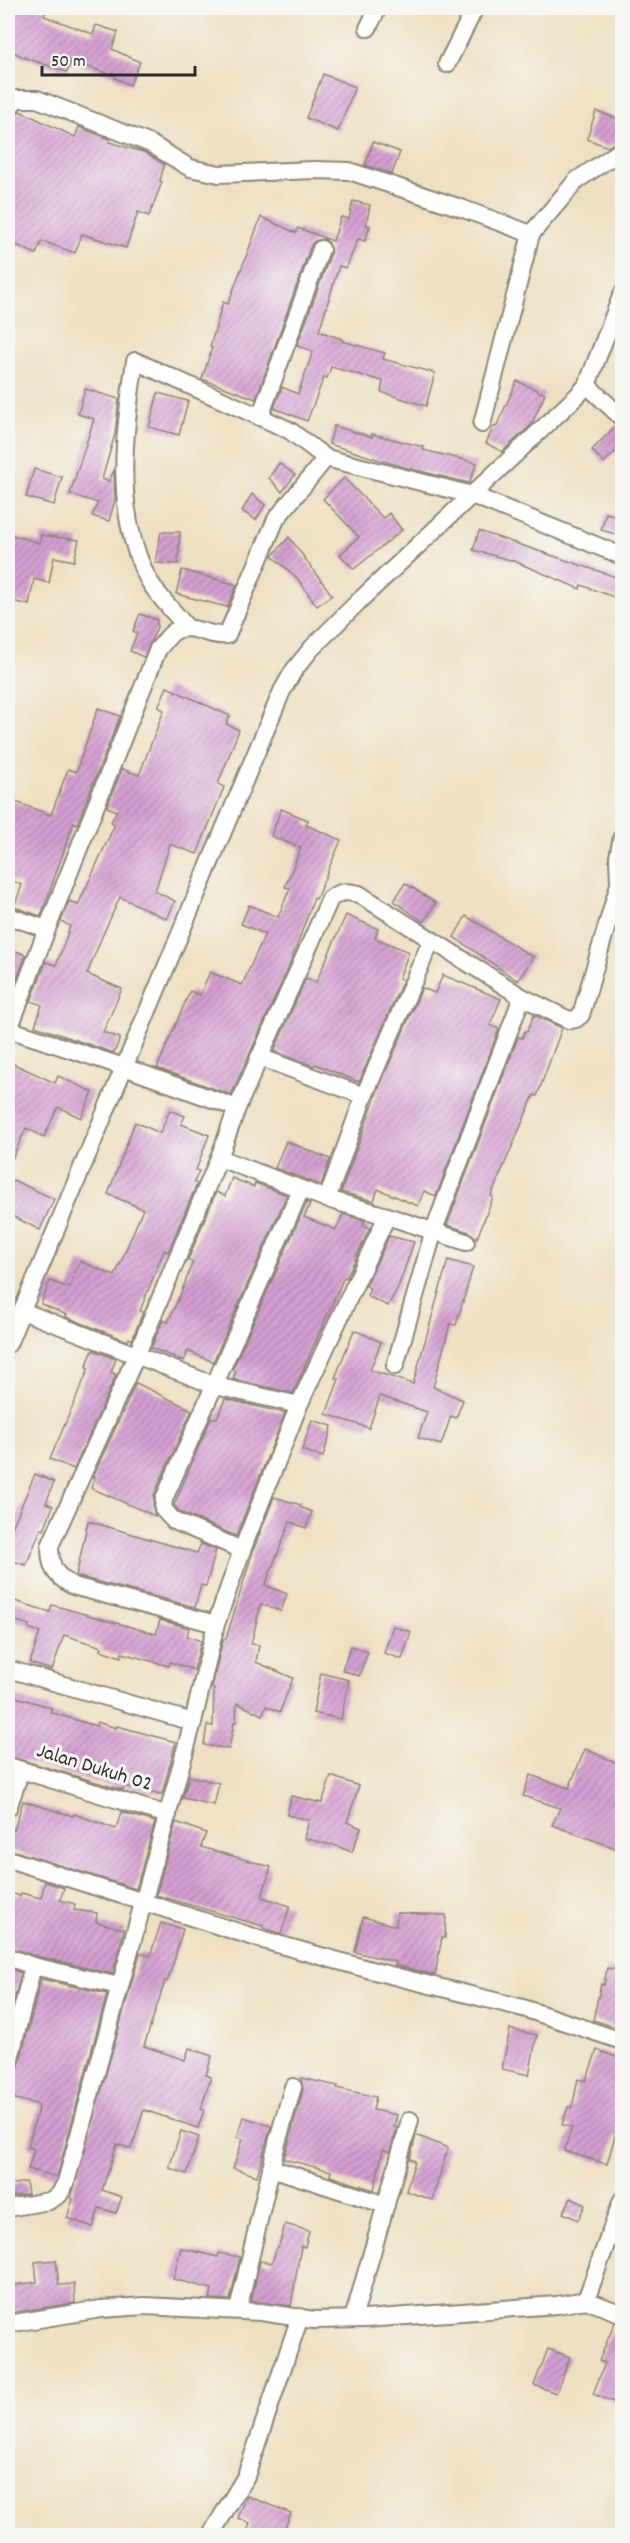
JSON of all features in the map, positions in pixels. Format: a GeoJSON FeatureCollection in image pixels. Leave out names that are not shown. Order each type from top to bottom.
{"type":"FeatureCollection","features":[{"type":"Feature","properties":{"kind":"street"},"geometry":{"type":"LineString","coordinates":[[368,28],[378,8]]}},
{"type":"Feature","properties":{"kind":"street"},"geometry":{"type":"LineString","coordinates":[[447,64],[475,8]]}},
{"type":"Feature","properties":{"kind":"street"},"geometry":{"type":"LineString","coordinates":[[8,108],[17,99],[37,99],[151,144],[190,168],[219,174],[314,170],[349,171],[531,234]]}},
{"type":"Feature","properties":{"kind":"street"},"geometry":{"type":"LineString","coordinates":[[482,424],[531,234],[578,180],[622,150]]}},
{"type":"Feature","properties":{"kind":"street"},"geometry":{"type":"LineString","coordinates":[[260,417],[321,249]]}},
{"type":"Feature","properties":{"kind":"street"},"geometry":{"type":"LineString","coordinates":[[10,1334],[22,1311],[282,691],[294,670],[360,600],[559,415],[587,385],[622,294]]}},
{"type":"Feature","properties":{"kind":"street"},"geometry":{"type":"LineString","coordinates":[[187,628],[146,575],[130,531],[123,452],[135,361],[290,430],[326,458],[472,495],[622,556]]}},
{"type":"Feature","properties":{"kind":"street"},"geometry":{"type":"LineString","coordinates":[[587,385],[622,418]]}},
{"type":"Feature","properties":{"kind":"street"},"geometry":{"type":"LineString","coordinates":[[237,1108],[124,1067],[8,1030],[158,649],[174,631],[187,628],[219,636],[227,635],[276,519],[326,458]]}},
{"type":"Feature","properties":{"kind":"street"},"geometry":{"type":"LineString","coordinates":[[216,1624],[73,1586],[54,1573],[50,1563],[50,1546],[137,1354],[219,1158],[237,1108],[330,899],[346,891],[359,894],[522,997],[569,1020],[576,1019],[580,1015],[621,886],[618,857],[622,837]]}},
{"type":"Feature","properties":{"kind":"street"},"geometry":{"type":"LineString","coordinates":[[8,916],[47,928]]}},
{"type":"Feature","properties":{"kind":"street"},"geometry":{"type":"LineString","coordinates":[[327,1199],[364,1096],[431,941]]}},
{"type":"Feature","properties":{"kind":"street"},"geometry":{"type":"LineString","coordinates":[[395,1366],[434,1230],[522,997]]}},
{"type":"Feature","properties":{"kind":"street"},"geometry":{"type":"LineString","coordinates":[[259,1057],[364,1096]]}},
{"type":"Feature","properties":{"kind":"street"},"geometry":{"type":"LineString","coordinates":[[219,1158],[327,1199],[434,1230],[466,1242]]}},
{"type":"Feature","properties":{"kind":"street"},"geometry":{"type":"LineString","coordinates":[[242,1550],[174,1521],[163,1509],[164,1499],[216,1386],[301,1189]]}},
{"type":"Feature","properties":{"kind":"street"},"geometry":{"type":"LineString","coordinates":[[8,2208],[49,2200],[59,2195],[66,2182],[193,1722],[216,1624],[242,1550],[299,1405],[387,1216]]}},
{"type":"Feature","properties":{"kind":"street"},"geometry":{"type":"LineString","coordinates":[[22,1311],[216,1386],[299,1405]]}},
{"type":"Feature","properties":{"kind":"street"},"geometry":{"type":"LineString","coordinates":[[8,1669],[193,1722]]}},
{"type":"Feature","properties":{"kind":"street"},"geometry":{"type":"LineString","coordinates":[[8,1808],[14,1768]]}},
{"type":"Feature","properties":{"kind":"street","name":"Jalan Dukuh 02"},"geometry":{"type":"LineString","coordinates":[[14,1768],[168,1815]]}},
{"type":"Feature","properties":{"kind":"street"},"geometry":{"type":"LineString","coordinates":[[8,1859],[15,1859],[263,1940],[378,1972],[523,2008],[622,2042]]}},
{"type":"Feature","properties":{"kind":"street"},"geometry":{"type":"LineString","coordinates":[[8,1957],[33,1966],[119,1986]]}},
{"type":"Feature","properties":{"kind":"street"},"geometry":{"type":"LineString","coordinates":[[8,2066],[33,1966]]}},
{"type":"Feature","properties":{"kind":"street"},"geometry":{"type":"LineString","coordinates":[[238,2310],[271,2168],[293,2087]]}},
{"type":"Feature","properties":{"kind":"street"},"geometry":{"type":"LineString","coordinates":[[352,2319],[410,2120]]}},
{"type":"Feature","properties":{"kind":"street"},"geometry":{"type":"LineString","coordinates":[[271,2168],[386,2205]]}},
{"type":"Feature","properties":{"kind":"street"},"geometry":{"type":"LineString","coordinates":[[586,2300],[622,2200]]}},
{"type":"Feature","properties":{"kind":"street"},"geometry":{"type":"LineString","coordinates":[[8,2324],[101,2309],[145,2306],[238,2310],[300,2318],[352,2319],[556,2305],[586,2300],[622,2314]]}},
{"type":"Feature","properties":{"kind":"street"},"geometry":{"type":"LineString","coordinates":[[210,2535],[224,2517],[246,2476],[300,2318]]}},
{"type":"Feature","properties":{"kind":"building"},"geometry":{"type":"Polygon","coordinates":[[[8,8],[47,8],[44,16],[93,34],[96,25],[118,32],[112,49],[140,62],[130,85],[115,76],[71,61],[67,72],[23,57],[8,49],[8,8]]]}},
{"type":"Feature","properties":{"kind":"building"},"geometry":{"type":"Polygon","coordinates":[[[323,74],[355,87],[338,131],[306,118],[323,74]]]}},
{"type":"Feature","properties":{"kind":"building"},"geometry":{"type":"Polygon","coordinates":[[[20,111],[75,137],[79,127],[110,139],[109,142],[146,153],[164,165],[160,181],[162,182],[149,216],[138,212],[126,248],[82,234],[75,253],[42,241],[36,254],[8,241],[8,127],[12,118],[20,111]]]}},
{"type":"Feature","properties":{"kind":"building"},"geometry":{"type":"Polygon","coordinates":[[[596,111],[622,120],[618,141],[608,147],[587,139],[596,111]]]}},
{"type":"Feature","properties":{"kind":"building"},"geometry":{"type":"Polygon","coordinates":[[[373,142],[400,152],[392,174],[365,165],[373,142]]]}},
{"type":"Feature","properties":{"kind":"building"},"geometry":{"type":"Polygon","coordinates":[[[353,201],[370,205],[366,225],[370,226],[365,241],[358,239],[346,268],[339,266],[319,331],[342,339],[342,341],[385,353],[383,359],[435,373],[426,406],[381,392],[383,381],[331,367],[327,378],[324,377],[307,421],[274,408],[282,387],[298,394],[313,351],[297,346],[331,253],[329,243],[324,239],[315,241],[311,245],[256,399],[202,379],[223,302],[228,304],[261,217],[296,233],[298,228],[333,241],[341,217],[349,219],[353,201]]]}},
{"type":"Feature","properties":{"kind":"building"},"geometry":{"type":"Polygon","coordinates":[[[517,381],[545,394],[531,425],[502,452],[486,443],[517,381]]]}},
{"type":"Feature","properties":{"kind":"building"},"geometry":{"type":"Polygon","coordinates":[[[85,389],[119,399],[115,434],[102,479],[109,481],[114,470],[115,500],[109,521],[92,516],[98,503],[70,494],[94,419],[78,414],[85,389]]]}},
{"type":"Feature","properties":{"kind":"building"},"geometry":{"type":"Polygon","coordinates":[[[158,393],[188,401],[179,435],[149,427],[158,393]]]}},
{"type":"Feature","properties":{"kind":"building"},"geometry":{"type":"Polygon","coordinates":[[[334,426],[372,437],[372,434],[424,447],[423,450],[477,463],[469,483],[403,467],[329,444],[334,426]]]}},
{"type":"Feature","properties":{"kind":"building"},"geometry":{"type":"Polygon","coordinates":[[[615,426],[622,428],[622,445],[604,463],[592,450],[615,426]]]}},
{"type":"Feature","properties":{"kind":"building"},"geometry":{"type":"Polygon","coordinates":[[[279,463],[295,475],[282,492],[269,478],[279,463]]]}},
{"type":"Feature","properties":{"kind":"building"},"geometry":{"type":"Polygon","coordinates":[[[34,469],[62,477],[54,505],[26,497],[34,469]]]}},
{"type":"Feature","properties":{"kind":"building"},"geometry":{"type":"Polygon","coordinates":[[[344,478],[383,518],[389,513],[402,530],[354,569],[340,555],[359,537],[323,499],[344,478]]]}},
{"type":"Feature","properties":{"kind":"building"},"geometry":{"type":"Polygon","coordinates":[[[252,494],[265,505],[256,520],[242,511],[252,494]]]}},
{"type":"Feature","properties":{"kind":"building"},"geometry":{"type":"Polygon","coordinates":[[[606,513],[622,517],[622,536],[601,530],[606,513]]]}},
{"type":"Feature","properties":{"kind":"building"},"geometry":{"type":"Polygon","coordinates":[[[479,531],[622,579],[622,600],[581,585],[580,589],[514,561],[473,550],[479,531]]]}},
{"type":"Feature","properties":{"kind":"building"},"geometry":{"type":"Polygon","coordinates":[[[161,532],[180,532],[178,564],[155,563],[161,532]]]}},
{"type":"Feature","properties":{"kind":"building"},"geometry":{"type":"Polygon","coordinates":[[[8,534],[40,543],[41,535],[79,540],[74,561],[54,557],[49,583],[34,579],[29,605],[8,600],[8,534]]]}},
{"type":"Feature","properties":{"kind":"building"},"geometry":{"type":"Polygon","coordinates":[[[289,537],[332,595],[317,606],[297,578],[272,556],[289,537]]]}},
{"type":"Feature","properties":{"kind":"building"},"geometry":{"type":"Polygon","coordinates":[[[182,570],[237,585],[227,607],[176,594],[182,570]]]}},
{"type":"Feature","properties":{"kind":"building"},"geometry":{"type":"Polygon","coordinates":[[[140,614],[157,620],[157,627],[144,657],[130,651],[137,633],[133,631],[140,614]]]}},
{"type":"Feature","properties":{"kind":"building"},"geometry":{"type":"Polygon","coordinates":[[[167,687],[230,716],[226,724],[239,730],[218,784],[224,787],[197,854],[170,844],[155,891],[175,901],[167,919],[120,897],[87,974],[122,989],[103,1032],[120,1038],[114,1053],[35,1026],[42,1005],[31,1001],[46,962],[56,965],[64,944],[70,926],[61,921],[69,901],[78,905],[115,824],[111,822],[117,811],[107,807],[122,769],[139,775],[164,710],[158,707],[167,687]]]}},
{"type":"Feature","properties":{"kind":"building"},"geometry":{"type":"Polygon","coordinates":[[[98,708],[120,716],[77,824],[74,822],[41,916],[14,907],[22,885],[8,879],[8,799],[51,815],[68,769],[76,772],[98,708]]]}},
{"type":"Feature","properties":{"kind":"building"},"geometry":{"type":"Polygon","coordinates":[[[281,809],[308,820],[306,825],[341,840],[316,899],[314,898],[288,969],[231,1095],[157,1068],[190,991],[200,995],[210,972],[242,985],[265,934],[241,924],[249,905],[278,917],[290,888],[285,887],[301,848],[271,836],[281,809]]]}},
{"type":"Feature","properties":{"kind":"building"},"geometry":{"type":"Polygon","coordinates":[[[405,883],[436,903],[424,922],[394,901],[405,883]]]}},
{"type":"Feature","properties":{"kind":"building"},"geometry":{"type":"Polygon","coordinates":[[[346,915],[378,929],[375,938],[409,952],[399,978],[403,980],[359,1082],[315,1064],[314,1066],[274,1051],[306,978],[316,982],[346,915]]]}},
{"type":"Feature","properties":{"kind":"building"},"geometry":{"type":"Polygon","coordinates":[[[466,916],[533,957],[518,981],[454,937],[466,916]]]}},
{"type":"Feature","properties":{"kind":"building"},"geometry":{"type":"Polygon","coordinates":[[[8,948],[26,955],[11,994],[8,992],[8,948]]]}},
{"type":"Feature","properties":{"kind":"building"},"geometry":{"type":"Polygon","coordinates":[[[443,975],[501,999],[490,1025],[499,1029],[436,1196],[424,1191],[418,1206],[378,1189],[374,1201],[341,1192],[378,1090],[422,988],[435,993],[443,975]]]}},
{"type":"Feature","properties":{"kind":"building"},"geometry":{"type":"Polygon","coordinates":[[[534,1015],[562,1028],[537,1096],[534,1095],[491,1196],[493,1197],[477,1238],[469,1232],[447,1225],[518,1037],[522,1038],[525,1031],[527,1032],[534,1015]]]}},
{"type":"Feature","properties":{"kind":"building"},"geometry":{"type":"Polygon","coordinates":[[[14,1064],[55,1083],[58,1076],[93,1092],[81,1118],[58,1107],[44,1137],[26,1128],[8,1168],[8,1077],[14,1064]]]}},
{"type":"Feature","properties":{"kind":"building"},"geometry":{"type":"Polygon","coordinates":[[[170,1110],[185,1116],[181,1124],[209,1135],[196,1170],[199,1171],[194,1182],[197,1184],[168,1252],[164,1250],[140,1311],[143,1312],[132,1340],[129,1338],[128,1341],[66,1317],[67,1315],[41,1304],[50,1281],[69,1288],[80,1261],[115,1276],[143,1209],[108,1194],[135,1122],[160,1133],[170,1110]]]}},
{"type":"Feature","properties":{"kind":"building"},"geometry":{"type":"Polygon","coordinates":[[[286,1141],[330,1159],[321,1185],[275,1168],[286,1141]]]}},
{"type":"Feature","properties":{"kind":"building"},"geometry":{"type":"Polygon","coordinates":[[[232,1178],[254,1187],[255,1183],[287,1195],[213,1362],[188,1351],[184,1361],[151,1348],[163,1320],[168,1322],[181,1293],[193,1262],[188,1260],[216,1192],[225,1196],[232,1178]]]}},
{"type":"Feature","properties":{"kind":"building"},"geometry":{"type":"Polygon","coordinates":[[[13,1180],[54,1199],[40,1230],[8,1214],[8,1192],[13,1180]]]}},
{"type":"Feature","properties":{"kind":"building"},"geometry":{"type":"Polygon","coordinates":[[[307,1202],[310,1204],[304,1217],[336,1230],[343,1214],[365,1221],[363,1225],[370,1228],[346,1278],[344,1277],[293,1393],[233,1379],[236,1371],[232,1370],[307,1202]]]}},
{"type":"Feature","properties":{"kind":"building"},"geometry":{"type":"Polygon","coordinates":[[[389,1236],[414,1242],[399,1285],[388,1306],[367,1296],[370,1288],[366,1286],[389,1236]]]}},
{"type":"Feature","properties":{"kind":"building"},"geometry":{"type":"Polygon","coordinates":[[[448,1260],[473,1267],[456,1325],[450,1324],[433,1387],[463,1400],[456,1418],[451,1416],[441,1445],[418,1438],[427,1412],[380,1396],[369,1428],[326,1414],[339,1379],[335,1378],[354,1330],[381,1342],[370,1370],[413,1384],[448,1260]]]}},
{"type":"Feature","properties":{"kind":"building"},"geometry":{"type":"Polygon","coordinates":[[[93,1350],[116,1359],[111,1372],[116,1375],[74,1469],[50,1459],[89,1368],[86,1367],[93,1350]]]}},
{"type":"Feature","properties":{"kind":"building"},"geometry":{"type":"Polygon","coordinates":[[[136,1383],[192,1410],[154,1495],[155,1516],[91,1488],[95,1477],[93,1477],[136,1383]]]}},
{"type":"Feature","properties":{"kind":"building"},"geometry":{"type":"Polygon","coordinates":[[[225,1399],[285,1413],[236,1536],[180,1512],[174,1505],[211,1418],[217,1418],[225,1399]]]}},
{"type":"Feature","properties":{"kind":"building"},"geometry":{"type":"Polygon","coordinates":[[[312,1420],[332,1426],[323,1457],[302,1450],[312,1420]]]}},
{"type":"Feature","properties":{"kind":"building"},"geometry":{"type":"Polygon","coordinates":[[[35,1474],[54,1482],[46,1503],[53,1506],[44,1530],[41,1529],[26,1565],[8,1560],[8,1537],[35,1474]]]}},
{"type":"Feature","properties":{"kind":"building"},"geometry":{"type":"Polygon","coordinates":[[[274,1497],[301,1505],[300,1507],[312,1512],[306,1528],[290,1522],[265,1585],[287,1594],[281,1611],[261,1604],[251,1644],[259,1645],[256,1662],[293,1678],[280,1712],[266,1706],[262,1715],[237,1703],[236,1722],[234,1722],[229,1749],[204,1745],[207,1725],[213,1726],[214,1689],[212,1688],[221,1647],[226,1639],[253,1551],[274,1497]]]}},
{"type":"Feature","properties":{"kind":"building"},"geometry":{"type":"Polygon","coordinates":[[[88,1521],[197,1553],[201,1544],[216,1550],[206,1586],[201,1585],[195,1607],[76,1576],[88,1521]]]}},
{"type":"Feature","properties":{"kind":"building"},"geometry":{"type":"Polygon","coordinates":[[[15,1601],[50,1612],[52,1605],[156,1634],[160,1620],[189,1628],[187,1636],[201,1641],[194,1670],[170,1662],[169,1666],[122,1653],[121,1657],[101,1650],[102,1647],[64,1635],[52,1670],[30,1663],[40,1632],[28,1628],[29,1625],[10,1619],[15,1601]]]}},
{"type":"Feature","properties":{"kind":"building"},"geometry":{"type":"Polygon","coordinates":[[[393,1626],[411,1632],[402,1659],[384,1653],[393,1626]]]}},
{"type":"Feature","properties":{"kind":"building"},"geometry":{"type":"Polygon","coordinates":[[[351,1646],[368,1652],[359,1676],[342,1670],[351,1646]]]}},
{"type":"Feature","properties":{"kind":"building"},"geometry":{"type":"Polygon","coordinates":[[[321,1673],[349,1680],[341,1719],[313,1713],[321,1673]]]}},
{"type":"Feature","properties":{"kind":"building"},"geometry":{"type":"Polygon","coordinates":[[[13,1696],[52,1708],[50,1712],[96,1726],[97,1722],[116,1728],[117,1726],[176,1742],[162,1794],[124,1786],[123,1790],[8,1756],[8,1716],[13,1696]]]}},
{"type":"Feature","properties":{"kind":"building"},"geometry":{"type":"Polygon","coordinates":[[[585,1749],[622,1765],[618,1776],[622,1778],[622,1838],[618,1849],[552,1825],[560,1808],[523,1796],[530,1775],[569,1788],[585,1749]]]}},
{"type":"Feature","properties":{"kind":"building"},"geometry":{"type":"Polygon","coordinates":[[[189,1776],[219,1783],[214,1805],[183,1798],[189,1776]]]}},
{"type":"Feature","properties":{"kind":"building"},"geometry":{"type":"Polygon","coordinates":[[[331,1776],[359,1786],[347,1822],[361,1828],[352,1852],[304,1838],[309,1820],[287,1815],[291,1796],[322,1803],[331,1776]]]}},
{"type":"Feature","properties":{"kind":"building"},"geometry":{"type":"Polygon","coordinates":[[[23,1801],[73,1816],[74,1814],[116,1829],[121,1812],[155,1822],[136,1889],[8,1849],[8,1828],[14,1830],[23,1801]]]}},
{"type":"Feature","properties":{"kind":"building"},"geometry":{"type":"Polygon","coordinates":[[[176,1822],[206,1833],[201,1847],[271,1867],[262,1897],[290,1906],[281,1934],[263,1928],[263,1926],[156,1895],[176,1822]]]}},
{"type":"Feature","properties":{"kind":"building"},"geometry":{"type":"Polygon","coordinates":[[[45,1882],[64,1888],[60,1900],[75,1904],[74,1910],[97,1913],[96,1922],[124,1929],[113,1974],[8,1947],[8,1892],[41,1898],[45,1882]]]}},
{"type":"Feature","properties":{"kind":"building"},"geometry":{"type":"Polygon","coordinates":[[[397,1913],[446,1915],[445,1938],[442,1937],[435,1975],[355,1952],[363,1917],[396,1926],[397,1913]]]}},
{"type":"Feature","properties":{"kind":"building"},"geometry":{"type":"Polygon","coordinates":[[[161,1923],[183,1929],[144,2046],[185,2060],[189,2048],[212,2056],[206,2075],[211,2077],[201,2109],[204,2110],[198,2128],[144,2110],[131,2149],[117,2144],[102,2190],[122,2197],[116,2213],[99,2208],[93,2227],[67,2218],[73,2199],[71,2198],[140,1953],[150,1956],[161,1923]]]}},
{"type":"Feature","properties":{"kind":"building"},"geometry":{"type":"Polygon","coordinates":[[[8,1968],[21,1973],[13,2005],[8,2003],[8,1968]]]}},
{"type":"Feature","properties":{"kind":"building"},"geometry":{"type":"Polygon","coordinates":[[[607,1968],[622,1971],[622,2029],[593,2020],[607,1968]]]}},
{"type":"Feature","properties":{"kind":"building"},"geometry":{"type":"Polygon","coordinates":[[[41,1979],[107,1994],[57,2177],[28,2169],[34,2149],[28,2147],[39,2105],[8,2097],[14,2074],[18,2069],[41,1979]]]}},
{"type":"Feature","properties":{"kind":"building"},"geometry":{"type":"Polygon","coordinates":[[[510,2029],[537,2035],[529,2075],[502,2069],[510,2029]]]}},
{"type":"Feature","properties":{"kind":"building"},"geometry":{"type":"Polygon","coordinates":[[[597,2050],[622,2059],[622,2128],[620,2138],[615,2136],[607,2164],[564,2151],[572,2127],[562,2125],[568,2107],[572,2108],[578,2079],[586,2081],[597,2050]]]}},
{"type":"Feature","properties":{"kind":"building"},"geometry":{"type":"Polygon","coordinates":[[[301,2078],[376,2097],[373,2110],[397,2115],[394,2127],[397,2128],[390,2152],[383,2150],[374,2190],[330,2176],[331,2171],[284,2159],[303,2090],[301,2078]]]}},
{"type":"Feature","properties":{"kind":"building"},"geometry":{"type":"Polygon","coordinates":[[[244,2117],[271,2126],[257,2176],[233,2168],[243,2139],[237,2137],[244,2117]]]}},
{"type":"Feature","properties":{"kind":"building"},"geometry":{"type":"Polygon","coordinates":[[[181,2131],[199,2137],[187,2174],[169,2168],[181,2131]]]}},
{"type":"Feature","properties":{"kind":"building"},"geometry":{"type":"Polygon","coordinates":[[[416,2135],[448,2148],[432,2200],[406,2191],[415,2161],[410,2159],[416,2135]]]}},
{"type":"Feature","properties":{"kind":"building"},"geometry":{"type":"Polygon","coordinates":[[[26,2182],[28,2194],[8,2197],[8,2185],[26,2182]]]}},
{"type":"Feature","properties":{"kind":"building"},"geometry":{"type":"Polygon","coordinates":[[[571,2198],[585,2205],[578,2220],[563,2213],[571,2198]]]}},
{"type":"Feature","properties":{"kind":"building"},"geometry":{"type":"Polygon","coordinates":[[[285,2224],[309,2231],[305,2247],[301,2246],[291,2306],[251,2301],[260,2261],[272,2263],[285,2224]]]}},
{"type":"Feature","properties":{"kind":"building"},"geometry":{"type":"Polygon","coordinates":[[[181,2248],[218,2257],[219,2253],[240,2257],[230,2300],[210,2299],[212,2289],[173,2279],[181,2248]]]}},
{"type":"Feature","properties":{"kind":"building"},"geometry":{"type":"Polygon","coordinates":[[[56,2260],[59,2285],[74,2284],[75,2303],[9,2313],[8,2286],[37,2282],[35,2262],[56,2260]]]}},
{"type":"Feature","properties":{"kind":"building"},"geometry":{"type":"Polygon","coordinates":[[[615,2322],[622,2324],[622,2405],[593,2394],[605,2363],[599,2361],[615,2322]]]}},
{"type":"Feature","properties":{"kind":"building"},"geometry":{"type":"Polygon","coordinates":[[[548,2349],[570,2357],[556,2393],[534,2385],[548,2349]]]}},
{"type":"Feature","properties":{"kind":"building"},"geometry":{"type":"Polygon","coordinates":[[[247,2496],[291,2513],[282,2535],[246,2535],[250,2523],[238,2518],[247,2496]]]}}]}
